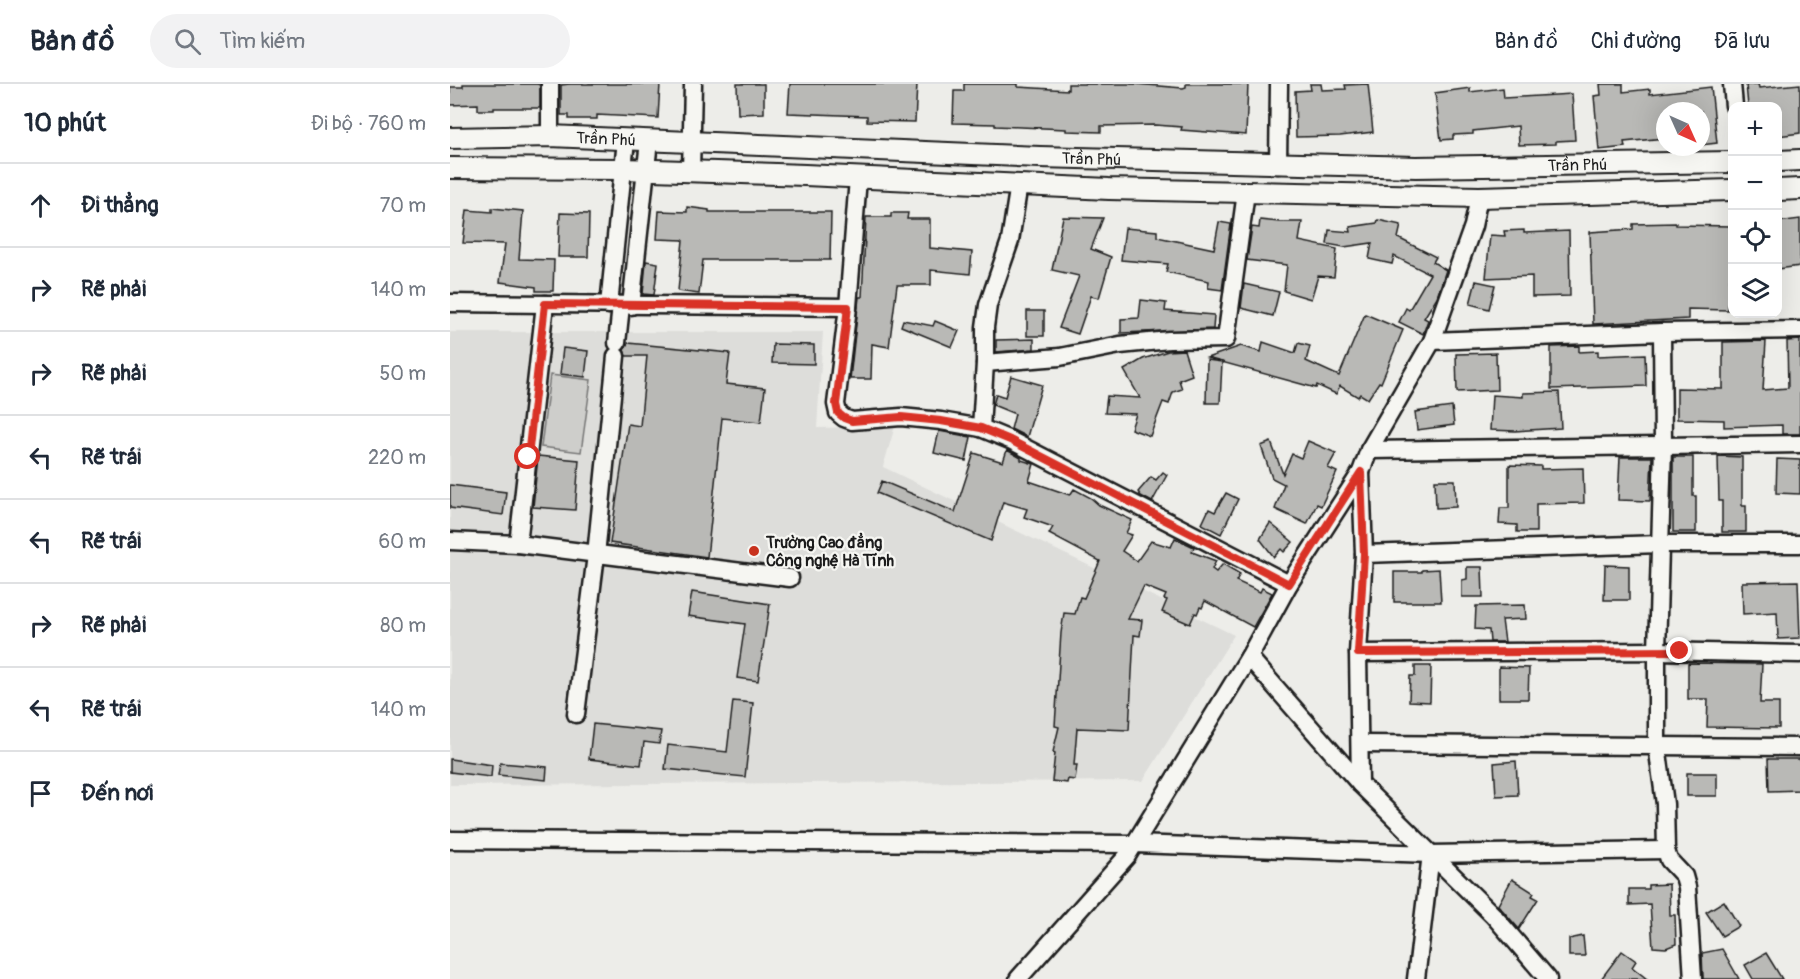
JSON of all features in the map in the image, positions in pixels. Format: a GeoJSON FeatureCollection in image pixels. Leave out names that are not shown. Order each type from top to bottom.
{"type":"FeatureCollection","features":[{"type":"Feature","properties":{"kind":"main road","name":"Trần Phú"},"geometry":{"type":"LineString","coordinates":[[450,138],[550,136],[1040,158],[1278,165],[1416,167],[1728,162]]}},
{"type":"Feature","properties":{"kind":"main road"},"geometry":{"type":"LineString","coordinates":[[1782,161],[1800,160]]}},
{"type":"Feature","properties":{"kind":"main road","name":"Trần Phú"},"geometry":{"type":"LineString","coordinates":[[450,168],[623,169],[1109,189],[1479,197],[1728,190]]}},
{"type":"Feature","properties":{"kind":"main road"},"geometry":{"type":"LineString","coordinates":[[1782,190],[1800,189]]}},
{"type":"Feature","properties":{"kind":"street"},"geometry":{"type":"LineString","coordinates":[[550,84],[550,136]]}},
{"type":"Feature","properties":{"kind":"street"},"geometry":{"type":"LineString","coordinates":[[691,172],[693,84]]}},
{"type":"Feature","properties":{"kind":"street"},"geometry":{"type":"LineString","coordinates":[[1278,165],[1279,84]]}},
{"type":"Feature","properties":{"kind":"street"},"geometry":{"type":"LineString","coordinates":[[1732,84],[1734,102]]}},
{"type":"Feature","properties":{"kind":"street"},"geometry":{"type":"LineString","coordinates":[[576,714],[596,555],[617,349],[626,140]]}},
{"type":"Feature","properties":{"kind":"street"},"geometry":{"type":"LineString","coordinates":[[620,306],[646,171],[649,141]]}},
{"type":"Feature","properties":{"kind":"street"},"geometry":{"type":"LineString","coordinates":[[858,178],[848,307],[836,404],[838,413],[852,421],[901,417],[981,428],[1010,440],[1289,584]]}},
{"type":"Feature","properties":{"kind":"street"},"geometry":{"type":"LineString","coordinates":[[981,428],[988,305],[1010,241],[1019,184]]}},
{"type":"Feature","properties":{"kind":"street"},"geometry":{"type":"LineString","coordinates":[[985,363],[1060,357],[1120,345],[1169,340],[1226,339],[1246,192]]}},
{"type":"Feature","properties":{"kind":"street"},"geometry":{"type":"LineString","coordinates":[[1018,979],[1127,855],[1249,657],[1289,584],[1361,472],[1369,450],[1432,341],[1473,226],[1479,197]]}},
{"type":"Feature","properties":{"kind":"street"},"geometry":{"type":"LineString","coordinates":[[450,303],[848,307]]}},
{"type":"Feature","properties":{"kind":"street"},"geometry":{"type":"LineString","coordinates":[[518,544],[545,304]]}},
{"type":"Feature","properties":{"kind":"street"},"geometry":{"type":"LineString","coordinates":[[1432,341],[1662,332],[1800,330]]}},
{"type":"Feature","properties":{"kind":"street"},"geometry":{"type":"LineString","coordinates":[[1662,332],[1663,447],[1657,651],[1657,745],[1665,804],[1668,860],[1684,876],[1687,887],[1694,979]]}},
{"type":"Feature","properties":{"kind":"street"},"geometry":{"type":"LineString","coordinates":[[1369,450],[1800,444]]}},
{"type":"Feature","properties":{"kind":"street"},"geometry":{"type":"LineString","coordinates":[[1360,784],[1358,653],[1364,554],[1361,472]]}},
{"type":"Feature","properties":{"kind":"street"},"geometry":{"type":"LineString","coordinates":[[450,541],[518,544],[790,578]]}},
{"type":"Feature","properties":{"kind":"street"},"geometry":{"type":"LineString","coordinates":[[1364,554],[1660,544],[1800,544]]}},
{"type":"Feature","properties":{"kind":"street"},"geometry":{"type":"LineString","coordinates":[[1358,653],[1657,651],[1800,654]]}},
{"type":"Feature","properties":{"kind":"street"},"geometry":{"type":"LineString","coordinates":[[1249,657],[1360,784],[1493,915],[1548,979]]}},
{"type":"Feature","properties":{"kind":"street"},"geometry":{"type":"LineString","coordinates":[[1361,744],[1800,747]]}},
{"type":"Feature","properties":{"kind":"street"},"geometry":{"type":"LineString","coordinates":[[450,840],[1134,844],[1431,854],[1666,849]]}},
{"type":"Feature","properties":{"kind":"street"},"geometry":{"type":"LineString","coordinates":[[1416,979],[1431,854]]}},
{"type":"Feature","properties":{"kind":"shaded area","name":"Trường Cao đẳng Công nghệ Hà Tĩnh"},"geometry":{"type":"Polygon","coordinates":[[[450,332],[823,332],[817,428],[895,426],[883,467],[1234,635],[1143,781],[450,785],[450,332]]]}},
{"type":"Feature","properties":{"kind":"shaded area"},"geometry":{"type":"Polygon","coordinates":[[[550,375],[591,380],[581,452],[541,447],[550,375]]]}},
{"type":"Feature","properties":{"kind":"building"},"geometry":{"type":"Polygon","coordinates":[[[463,84],[537,84],[540,85],[540,108],[478,110],[478,104],[450,105],[450,87],[463,87],[463,84]]]}},
{"type":"Feature","properties":{"kind":"building"},"geometry":{"type":"Polygon","coordinates":[[[660,84],[658,118],[597,115],[597,119],[569,119],[569,115],[561,115],[561,85],[660,84]]]}},
{"type":"Feature","properties":{"kind":"building"},"geometry":{"type":"Polygon","coordinates":[[[737,84],[764,84],[764,113],[738,114],[737,84]]]}},
{"type":"Feature","properties":{"kind":"building"},"geometry":{"type":"Polygon","coordinates":[[[790,84],[917,84],[915,122],[867,121],[867,116],[788,113],[790,84]]]}},
{"type":"Feature","properties":{"kind":"building"},"geometry":{"type":"Polygon","coordinates":[[[964,84],[1018,84],[1018,87],[1068,90],[1068,84],[1135,84],[1183,88],[1186,84],[1248,84],[1246,135],[1181,130],[1182,127],[1155,125],[1101,126],[1101,132],[953,123],[954,91],[964,91],[964,84]]]}},
{"type":"Feature","properties":{"kind":"building"},"geometry":{"type":"Polygon","coordinates":[[[1310,84],[1321,84],[1322,90],[1346,89],[1345,85],[1368,84],[1373,132],[1340,136],[1296,137],[1295,91],[1311,90],[1310,84]]]}},
{"type":"Feature","properties":{"kind":"building"},"geometry":{"type":"Polygon","coordinates":[[[1600,84],[1623,84],[1623,92],[1650,89],[1650,94],[1711,87],[1717,143],[1710,144],[1710,102],[1656,102],[1656,139],[1624,142],[1625,147],[1599,150],[1594,96],[1601,95],[1600,84]]]}},
{"type":"Feature","properties":{"kind":"building"},"geometry":{"type":"Polygon","coordinates":[[[1758,84],[1759,88],[1800,84],[1800,133],[1782,135],[1782,102],[1748,102],[1746,85],[1758,84]]]}},
{"type":"Feature","properties":{"kind":"building"},"geometry":{"type":"Polygon","coordinates":[[[1470,88],[1470,92],[1503,88],[1504,98],[1572,94],[1575,140],[1556,141],[1556,144],[1519,145],[1518,126],[1473,131],[1473,134],[1453,135],[1453,139],[1441,140],[1435,93],[1470,88]]]}},
{"type":"Feature","properties":{"kind":"building"},"geometry":{"type":"Polygon","coordinates":[[[687,207],[709,210],[709,212],[831,212],[830,260],[703,260],[699,294],[678,291],[683,240],[657,239],[659,211],[687,212],[687,207]]]}},
{"type":"Feature","properties":{"kind":"building"},"geometry":{"type":"Polygon","coordinates":[[[492,208],[523,211],[519,259],[554,260],[553,291],[536,291],[536,287],[500,282],[505,244],[463,243],[467,210],[492,212],[492,208]]]}},
{"type":"Feature","properties":{"kind":"building"},"geometry":{"type":"Polygon","coordinates":[[[560,213],[589,214],[588,257],[558,257],[560,213]]]}},
{"type":"Feature","properties":{"kind":"building"},"geometry":{"type":"Polygon","coordinates":[[[891,213],[908,213],[907,219],[930,219],[930,248],[972,252],[970,274],[931,270],[931,285],[897,285],[889,347],[872,344],[871,379],[850,379],[859,297],[862,297],[866,217],[891,217],[891,213]]]}},
{"type":"Feature","properties":{"kind":"building"},"geometry":{"type":"Polygon","coordinates":[[[1063,217],[1103,218],[1091,249],[1111,257],[1099,298],[1091,296],[1078,334],[1059,328],[1079,276],[1052,270],[1063,217]]]}},
{"type":"Feature","properties":{"kind":"building"},"geometry":{"type":"Polygon","coordinates":[[[1800,219],[1800,266],[1782,268],[1782,221],[1800,219]]]}},
{"type":"Feature","properties":{"kind":"building"},"geometry":{"type":"Polygon","coordinates":[[[1260,220],[1302,222],[1299,241],[1337,249],[1334,277],[1318,276],[1311,299],[1284,291],[1287,265],[1247,260],[1252,227],[1259,228],[1260,220]]]}},
{"type":"Feature","properties":{"kind":"building"},"geometry":{"type":"Polygon","coordinates":[[[1378,220],[1401,225],[1398,238],[1436,257],[1433,262],[1446,270],[1437,297],[1424,318],[1428,320],[1423,334],[1399,322],[1406,308],[1409,310],[1430,274],[1394,256],[1392,264],[1369,259],[1372,243],[1344,247],[1327,244],[1329,230],[1351,232],[1350,227],[1377,223],[1378,220]]]}},
{"type":"Feature","properties":{"kind":"building"},"geometry":{"type":"Polygon","coordinates":[[[1219,222],[1231,224],[1222,290],[1208,288],[1209,281],[1166,272],[1168,264],[1121,260],[1125,228],[1157,231],[1157,237],[1214,249],[1219,222]]]}},
{"type":"Feature","properties":{"kind":"building"},"geometry":{"type":"Polygon","coordinates":[[[1676,223],[1676,225],[1728,226],[1728,310],[1688,309],[1688,319],[1593,324],[1590,232],[1633,229],[1633,224],[1676,223]]]}},
{"type":"Feature","properties":{"kind":"building"},"geometry":{"type":"Polygon","coordinates":[[[1524,230],[1524,233],[1569,231],[1570,296],[1532,297],[1532,276],[1486,278],[1490,235],[1505,236],[1504,231],[1524,230]]]}},
{"type":"Feature","properties":{"kind":"building"},"geometry":{"type":"Polygon","coordinates":[[[646,261],[658,263],[654,295],[643,294],[646,261]]]}},
{"type":"Feature","properties":{"kind":"building"},"geometry":{"type":"Polygon","coordinates":[[[1476,281],[1495,285],[1489,309],[1470,304],[1476,281]]]}},
{"type":"Feature","properties":{"kind":"building"},"geometry":{"type":"Polygon","coordinates":[[[1244,284],[1279,292],[1273,316],[1241,308],[1244,284]]]}},
{"type":"Feature","properties":{"kind":"building"},"geometry":{"type":"Polygon","coordinates":[[[1141,300],[1166,303],[1165,311],[1214,315],[1213,329],[1121,333],[1121,319],[1139,318],[1141,300]]]}},
{"type":"Feature","properties":{"kind":"building"},"geometry":{"type":"Polygon","coordinates":[[[1027,311],[1044,311],[1044,336],[1027,336],[1027,311]]]}},
{"type":"Feature","properties":{"kind":"building"},"geometry":{"type":"Polygon","coordinates":[[[1365,314],[1403,330],[1381,383],[1379,382],[1368,399],[1360,394],[1358,397],[1340,386],[1336,394],[1317,385],[1316,388],[1207,358],[1241,346],[1261,352],[1263,342],[1295,353],[1298,343],[1310,346],[1306,361],[1339,376],[1365,314]]]}},
{"type":"Feature","properties":{"kind":"building"},"geometry":{"type":"Polygon","coordinates":[[[903,320],[933,326],[935,321],[959,331],[952,347],[901,326],[903,320]]]}},
{"type":"Feature","properties":{"kind":"building"},"geometry":{"type":"Polygon","coordinates":[[[1034,339],[1034,349],[996,352],[996,340],[1034,339]]]}},
{"type":"Feature","properties":{"kind":"building"},"geometry":{"type":"Polygon","coordinates":[[[1800,340],[1800,434],[1782,434],[1782,425],[1724,427],[1724,420],[1677,419],[1677,388],[1723,389],[1723,342],[1766,341],[1763,390],[1788,388],[1787,341],[1800,340]]]}},
{"type":"Feature","properties":{"kind":"building"},"geometry":{"type":"Polygon","coordinates":[[[628,343],[730,353],[726,384],[765,388],[761,422],[722,418],[707,557],[610,543],[628,424],[640,426],[647,356],[626,356],[624,350],[628,343]]]}},
{"type":"Feature","properties":{"kind":"building"},"geometry":{"type":"Polygon","coordinates":[[[773,344],[814,345],[814,364],[772,363],[773,344]]]}},
{"type":"Feature","properties":{"kind":"building"},"geometry":{"type":"Polygon","coordinates":[[[1579,346],[1579,352],[1598,351],[1598,356],[1645,354],[1646,386],[1551,389],[1551,347],[1579,346]]]}},
{"type":"Feature","properties":{"kind":"building"},"geometry":{"type":"Polygon","coordinates":[[[563,348],[588,351],[585,377],[560,374],[563,348]]]}},
{"type":"Feature","properties":{"kind":"building"},"geometry":{"type":"Polygon","coordinates":[[[1184,350],[1192,375],[1179,380],[1182,389],[1173,392],[1169,404],[1163,402],[1150,436],[1131,429],[1136,414],[1105,413],[1107,396],[1140,398],[1124,370],[1143,359],[1168,351],[1184,350]]]}},
{"type":"Feature","properties":{"kind":"building"},"geometry":{"type":"Polygon","coordinates":[[[1496,353],[1497,390],[1457,392],[1456,354],[1496,353]]]}},
{"type":"Feature","properties":{"kind":"building"},"geometry":{"type":"Polygon","coordinates":[[[1207,360],[1222,362],[1220,403],[1206,403],[1207,360]]]}},
{"type":"Feature","properties":{"kind":"building"},"geometry":{"type":"Polygon","coordinates":[[[1011,376],[1042,385],[1027,437],[1011,429],[1015,414],[993,405],[996,394],[1005,397],[1011,376]]]}},
{"type":"Feature","properties":{"kind":"building"},"geometry":{"type":"Polygon","coordinates":[[[1559,392],[1561,428],[1490,430],[1492,395],[1523,397],[1523,393],[1559,392]]]}},
{"type":"Feature","properties":{"kind":"building"},"geometry":{"type":"Polygon","coordinates":[[[1452,407],[1454,425],[1417,430],[1415,412],[1452,407]]]}},
{"type":"Feature","properties":{"kind":"building"},"geometry":{"type":"Polygon","coordinates":[[[939,431],[971,437],[966,461],[934,453],[939,431]]]}},
{"type":"Feature","properties":{"kind":"building"},"geometry":{"type":"Polygon","coordinates":[[[1308,441],[1336,453],[1328,468],[1337,472],[1321,506],[1317,504],[1307,524],[1275,509],[1284,484],[1272,478],[1261,446],[1271,442],[1283,474],[1292,454],[1301,458],[1308,441]]]}},
{"type":"Feature","properties":{"kind":"building"},"geometry":{"type":"Polygon","coordinates":[[[1007,450],[1021,460],[1034,464],[1029,481],[1070,495],[1074,489],[1099,505],[1132,520],[1126,533],[1132,535],[1122,551],[1137,561],[1151,541],[1171,547],[1175,538],[1194,547],[1192,552],[1216,561],[1212,569],[1216,572],[1223,564],[1240,574],[1236,581],[1260,592],[1262,588],[1272,593],[1253,627],[1205,601],[1197,614],[1195,613],[1190,624],[1162,612],[1167,600],[1164,599],[1166,595],[1144,586],[1128,619],[1142,620],[1140,636],[1134,635],[1129,730],[1077,728],[1075,780],[1068,779],[1067,783],[1052,781],[1055,753],[1053,752],[1059,727],[1055,726],[1061,633],[1064,613],[1075,614],[1080,597],[1084,598],[1100,561],[1049,534],[1053,527],[1024,517],[1027,509],[1003,502],[991,541],[877,493],[882,481],[955,512],[974,453],[1003,462],[1007,450]]]}},
{"type":"Feature","properties":{"kind":"building"},"geometry":{"type":"Polygon","coordinates":[[[538,456],[579,460],[575,510],[533,507],[538,456]]]}},
{"type":"Feature","properties":{"kind":"building"},"geometry":{"type":"Polygon","coordinates":[[[1718,456],[1742,457],[1742,506],[1746,506],[1746,532],[1722,532],[1718,456]]]}},
{"type":"Feature","properties":{"kind":"building"},"geometry":{"type":"Polygon","coordinates":[[[1620,457],[1652,457],[1650,501],[1618,500],[1620,457]]]}},
{"type":"Feature","properties":{"kind":"building"},"geometry":{"type":"Polygon","coordinates":[[[1673,457],[1693,457],[1696,532],[1673,532],[1673,457]]]}},
{"type":"Feature","properties":{"kind":"building"},"geometry":{"type":"Polygon","coordinates":[[[1777,459],[1800,460],[1800,494],[1776,493],[1777,459]]]}},
{"type":"Feature","properties":{"kind":"building"},"geometry":{"type":"Polygon","coordinates":[[[1509,465],[1541,466],[1541,469],[1583,468],[1584,503],[1536,504],[1536,532],[1517,532],[1517,525],[1499,524],[1500,508],[1509,508],[1509,465]]]}},
{"type":"Feature","properties":{"kind":"building"},"geometry":{"type":"Polygon","coordinates":[[[1163,472],[1167,475],[1152,502],[1141,496],[1138,492],[1151,477],[1156,480],[1163,472]]]}},
{"type":"Feature","properties":{"kind":"building"},"geometry":{"type":"Polygon","coordinates":[[[1435,480],[1455,480],[1456,507],[1436,508],[1435,480]]]}},
{"type":"Feature","properties":{"kind":"building"},"geometry":{"type":"Polygon","coordinates":[[[450,485],[506,492],[503,515],[450,508],[450,485]]]}},
{"type":"Feature","properties":{"kind":"building"},"geometry":{"type":"Polygon","coordinates":[[[1226,493],[1238,499],[1221,534],[1202,524],[1209,509],[1215,512],[1226,493]]]}},
{"type":"Feature","properties":{"kind":"building"},"geometry":{"type":"Polygon","coordinates":[[[1270,523],[1293,542],[1284,552],[1281,549],[1274,557],[1260,539],[1270,523]]]}},
{"type":"Feature","properties":{"kind":"building"},"geometry":{"type":"Polygon","coordinates":[[[1605,565],[1629,566],[1629,600],[1604,600],[1605,565]]]}},
{"type":"Feature","properties":{"kind":"building"},"geometry":{"type":"Polygon","coordinates":[[[1467,567],[1482,567],[1483,597],[1462,597],[1462,580],[1467,579],[1467,567]]]}},
{"type":"Feature","properties":{"kind":"building"},"geometry":{"type":"Polygon","coordinates":[[[1439,569],[1441,602],[1394,602],[1394,572],[1422,572],[1422,570],[1439,569]]]}},
{"type":"Feature","properties":{"kind":"building"},"geometry":{"type":"Polygon","coordinates":[[[1798,581],[1800,638],[1778,639],[1777,612],[1743,614],[1742,582],[1798,581]]]}},
{"type":"Feature","properties":{"kind":"building"},"geometry":{"type":"Polygon","coordinates":[[[692,592],[770,604],[758,681],[737,678],[745,624],[688,616],[692,592]]]}},
{"type":"Feature","properties":{"kind":"building"},"geometry":{"type":"Polygon","coordinates":[[[1525,605],[1526,619],[1502,620],[1505,642],[1490,642],[1489,630],[1475,629],[1476,606],[1525,605]]]}},
{"type":"Feature","properties":{"kind":"building"},"geometry":{"type":"Polygon","coordinates":[[[1688,663],[1762,664],[1760,703],[1779,703],[1779,728],[1707,727],[1708,699],[1688,699],[1688,663]]]}},
{"type":"Feature","properties":{"kind":"building"},"geometry":{"type":"Polygon","coordinates":[[[1415,666],[1431,666],[1430,702],[1409,701],[1410,676],[1415,676],[1415,666]]]}},
{"type":"Feature","properties":{"kind":"building"},"geometry":{"type":"Polygon","coordinates":[[[1499,667],[1529,668],[1528,699],[1499,699],[1499,667]]]}},
{"type":"Feature","properties":{"kind":"building"},"geometry":{"type":"Polygon","coordinates":[[[733,701],[753,703],[745,777],[665,769],[668,745],[727,752],[733,701]]]}},
{"type":"Feature","properties":{"kind":"building"},"geometry":{"type":"Polygon","coordinates":[[[593,724],[661,731],[659,744],[644,742],[641,765],[589,759],[593,724]]]}},
{"type":"Feature","properties":{"kind":"building"},"geometry":{"type":"Polygon","coordinates":[[[450,759],[492,765],[491,777],[450,772],[450,759]]]}},
{"type":"Feature","properties":{"kind":"building"},"geometry":{"type":"Polygon","coordinates":[[[1768,759],[1800,759],[1800,790],[1769,791],[1768,759]]]}},
{"type":"Feature","properties":{"kind":"building"},"geometry":{"type":"Polygon","coordinates":[[[1516,761],[1518,795],[1496,796],[1494,763],[1516,761]]]}},
{"type":"Feature","properties":{"kind":"building"},"geometry":{"type":"Polygon","coordinates":[[[500,763],[547,767],[546,780],[498,775],[500,763]]]}},
{"type":"Feature","properties":{"kind":"building"},"geometry":{"type":"Polygon","coordinates":[[[1687,773],[1717,773],[1717,796],[1687,796],[1687,773]]]}},
{"type":"Feature","properties":{"kind":"building"},"geometry":{"type":"Polygon","coordinates":[[[1512,879],[1534,893],[1532,896],[1538,899],[1519,929],[1498,905],[1512,879]]]}},
{"type":"Feature","properties":{"kind":"building"},"geometry":{"type":"Polygon","coordinates":[[[1669,884],[1670,915],[1675,915],[1676,944],[1666,948],[1653,947],[1650,904],[1629,905],[1629,889],[1648,889],[1648,885],[1669,884]]]}},
{"type":"Feature","properties":{"kind":"building"},"geometry":{"type":"Polygon","coordinates":[[[1724,901],[1739,926],[1722,936],[1706,912],[1724,901]]]}},
{"type":"Feature","properties":{"kind":"building"},"geometry":{"type":"Polygon","coordinates":[[[1583,936],[1585,956],[1569,956],[1569,939],[1583,936]]]}},
{"type":"Feature","properties":{"kind":"building"},"geometry":{"type":"Polygon","coordinates":[[[1722,949],[1739,979],[1703,979],[1702,953],[1722,949]]]}},
{"type":"Feature","properties":{"kind":"building"},"geometry":{"type":"Polygon","coordinates":[[[1622,951],[1636,961],[1632,967],[1647,979],[1601,979],[1622,951]]]}},
{"type":"Feature","properties":{"kind":"building"},"geometry":{"type":"Polygon","coordinates":[[[1766,953],[1782,979],[1753,979],[1745,965],[1766,953]]]}},
{"type":"Feature","properties":{"kind":"place","name":"Trường Cao đẳng Công nghệ Hà Tĩnh"},"geometry":{"type":"Point","coordinates":[754,551]}},
{"type":"Feature","properties":{"kind":"route"},"geometry":{"type":"LineString","coordinates":[[528,457],[545,304],[848,307],[836,404],[838,413],[844,418],[852,421],[901,417],[981,428],[1010,440],[1289,584],[1361,472],[1364,554],[1358,653],[1680,651]]}}]}
